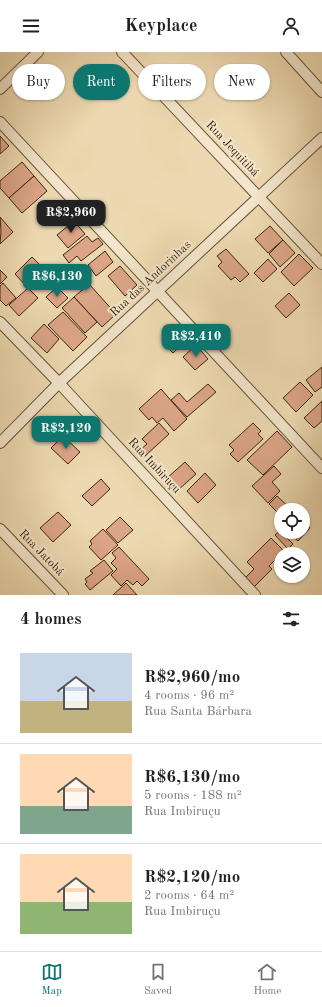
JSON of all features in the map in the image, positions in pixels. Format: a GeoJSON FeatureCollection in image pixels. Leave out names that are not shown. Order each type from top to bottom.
{"type":"FeatureCollection","features":[{"type":"Feature","properties":{"kind":"street"},"geometry":{"type":"LineString","coordinates":[[0,89],[38,52]]}},
{"type":"Feature","properties":{"kind":"street","name":"Rua Jequitibá"},"geometry":{"type":"LineString","coordinates":[[122,52],[322,264]]}},
{"type":"Feature","properties":{"kind":"street"},"geometry":{"type":"LineString","coordinates":[[286,52],[322,92]]}},
{"type":"Feature","properties":{"kind":"street"},"geometry":{"type":"LineString","coordinates":[[0,122],[322,468]]}},
{"type":"Feature","properties":{"kind":"street","name":"Rua das Andorinhas"},"geometry":{"type":"LineString","coordinates":[[0,443],[59,382],[322,138]]}},
{"type":"Feature","properties":{"kind":"street","name":"Rua Imbiruçu"},"geometry":{"type":"LineString","coordinates":[[0,322],[59,382],[255,595]]}},
{"type":"Feature","properties":{"kind":"street","name":"Rua Jatobá"},"geometry":{"type":"LineString","coordinates":[[0,529],[63,595]]}},
{"type":"Feature","properties":{"kind":"building"},"geometry":{"type":"Polygon","coordinates":[[[0,136],[9,146],[0,154],[0,136]]]}},
{"type":"Feature","properties":{"kind":"building"},"geometry":{"type":"Polygon","coordinates":[[[22,162],[34,176],[9,198],[0,188],[0,181],[22,162]]]}},
{"type":"Feature","properties":{"kind":"building"},"geometry":{"type":"Polygon","coordinates":[[[34,176],[47,191],[22,213],[9,198],[34,176]]]}},
{"type":"Feature","properties":{"kind":"building"},"geometry":{"type":"Polygon","coordinates":[[[0,217],[13,232],[0,244],[1,231],[0,217]]]}},
{"type":"Feature","properties":{"kind":"building"},"geometry":{"type":"Polygon","coordinates":[[[74,221],[85,234],[68,248],[57,235],[74,221]]]}},
{"type":"Feature","properties":{"kind":"building"},"geometry":{"type":"Polygon","coordinates":[[[270,226],[283,240],[268,253],[255,239],[270,226]]]}},
{"type":"Feature","properties":{"kind":"building"},"geometry":{"type":"Polygon","coordinates":[[[87,236],[92,242],[98,238],[103,244],[81,261],[77,256],[69,263],[63,255],[87,236]]]}},
{"type":"Feature","properties":{"kind":"building"},"geometry":{"type":"Polygon","coordinates":[[[283,240],[295,253],[280,267],[269,254],[283,240]]]}},
{"type":"Feature","properties":{"kind":"building"},"geometry":{"type":"Polygon","coordinates":[[[226,249],[249,274],[240,282],[235,277],[231,280],[218,266],[222,262],[217,256],[226,249]]]}},
{"type":"Feature","properties":{"kind":"building"},"geometry":{"type":"Polygon","coordinates":[[[105,251],[113,262],[96,276],[88,265],[105,251]]]}},
{"type":"Feature","properties":{"kind":"building"},"geometry":{"type":"Polygon","coordinates":[[[299,254],[313,268],[294,286],[281,272],[299,254]]]}},
{"type":"Feature","properties":{"kind":"building"},"geometry":{"type":"Polygon","coordinates":[[[32,257],[46,271],[28,288],[15,274],[32,257]]]}},
{"type":"Feature","properties":{"kind":"building"},"geometry":{"type":"Polygon","coordinates":[[[268,259],[277,269],[263,282],[254,273],[268,259]]]}},
{"type":"Feature","properties":{"kind":"building"},"geometry":{"type":"Polygon","coordinates":[[[120,266],[137,285],[125,296],[108,276],[120,266]]]}},
{"type":"Feature","properties":{"kind":"building"},"geometry":{"type":"Polygon","coordinates":[[[0,270],[7,277],[0,284],[0,270]]]}},
{"type":"Feature","properties":{"kind":"building"},"geometry":{"type":"Polygon","coordinates":[[[3,283],[16,298],[6,306],[0,300],[0,286],[3,283]]]}},
{"type":"Feature","properties":{"kind":"building"},"geometry":{"type":"Polygon","coordinates":[[[89,284],[116,314],[102,327],[74,297],[89,284]]]}},
{"type":"Feature","properties":{"kind":"building"},"geometry":{"type":"Polygon","coordinates":[[[57,287],[68,298],[57,308],[46,297],[57,287]]]}},
{"type":"Feature","properties":{"kind":"building"},"geometry":{"type":"Polygon","coordinates":[[[28,288],[38,298],[19,316],[9,305],[28,288]]]}},
{"type":"Feature","properties":{"kind":"building"},"geometry":{"type":"Polygon","coordinates":[[[289,293],[300,305],[286,318],[275,306],[289,293]]]}},
{"type":"Feature","properties":{"kind":"building"},"geometry":{"type":"Polygon","coordinates":[[[74,297],[97,322],[85,333],[62,308],[74,297]]]}},
{"type":"Feature","properties":{"kind":"building"},"geometry":{"type":"Polygon","coordinates":[[[63,312],[87,337],[73,351],[48,325],[63,312]]]}},
{"type":"Feature","properties":{"kind":"building"},"geometry":{"type":"Polygon","coordinates":[[[44,324],[59,339],[47,353],[31,338],[44,324]]]}},
{"type":"Feature","properties":{"kind":"building"},"geometry":{"type":"Polygon","coordinates":[[[184,331],[190,337],[173,353],[167,347],[184,331]]]}},
{"type":"Feature","properties":{"kind":"building"},"geometry":{"type":"Polygon","coordinates":[[[196,345],[208,359],[195,370],[183,357],[196,345]]]}},
{"type":"Feature","properties":{"kind":"building"},"geometry":{"type":"Polygon","coordinates":[[[322,367],[322,387],[315,392],[306,380],[322,367]]]}},
{"type":"Feature","properties":{"kind":"building"},"geometry":{"type":"Polygon","coordinates":[[[300,382],[313,395],[296,412],[283,398],[300,382]]]}},
{"type":"Feature","properties":{"kind":"building"},"geometry":{"type":"Polygon","coordinates":[[[208,384],[216,392],[187,417],[171,400],[179,393],[187,402],[208,384]]]}},
{"type":"Feature","properties":{"kind":"building"},"geometry":{"type":"Polygon","coordinates":[[[161,389],[187,419],[174,431],[163,418],[157,423],[152,417],[149,420],[139,409],[161,389]]]}},
{"type":"Feature","properties":{"kind":"building"},"geometry":{"type":"Polygon","coordinates":[[[322,401],[322,421],[314,428],[304,418],[322,401]]]}},
{"type":"Feature","properties":{"kind":"building"},"geometry":{"type":"Polygon","coordinates":[[[159,423],[169,434],[144,457],[139,451],[147,444],[142,439],[159,423]]]}},
{"type":"Feature","properties":{"kind":"building"},"geometry":{"type":"Polygon","coordinates":[[[253,423],[261,431],[258,434],[263,439],[238,462],[230,454],[234,450],[229,445],[253,423]]]}},
{"type":"Feature","properties":{"kind":"building"},"geometry":{"type":"Polygon","coordinates":[[[277,431],[292,447],[263,475],[247,460],[277,431]]]}},
{"type":"Feature","properties":{"kind":"building"},"geometry":{"type":"Polygon","coordinates":[[[63,436],[80,452],[68,464],[51,448],[63,436]]]}},
{"type":"Feature","properties":{"kind":"building"},"geometry":{"type":"Polygon","coordinates":[[[185,462],[196,474],[177,491],[166,479],[185,462]]]}},
{"type":"Feature","properties":{"kind":"building"},"geometry":{"type":"Polygon","coordinates":[[[274,466],[281,474],[272,482],[280,491],[268,503],[252,486],[274,466]]]}},
{"type":"Feature","properties":{"kind":"building"},"geometry":{"type":"Polygon","coordinates":[[[205,473],[216,485],[198,503],[187,491],[205,473]]]}},
{"type":"Feature","properties":{"kind":"building"},"geometry":{"type":"Polygon","coordinates":[[[101,479],[110,489],[92,506],[82,496],[101,479]]]}},
{"type":"Feature","properties":{"kind":"building"},"geometry":{"type":"Polygon","coordinates":[[[277,496],[284,503],[274,503],[274,509],[269,504],[277,496]]]}},
{"type":"Feature","properties":{"kind":"building"},"geometry":{"type":"Polygon","coordinates":[[[58,512],[71,525],[53,542],[40,528],[58,512]]]}},
{"type":"Feature","properties":{"kind":"building"},"geometry":{"type":"Polygon","coordinates":[[[120,517],[133,530],[118,543],[106,530],[120,517]]]}},
{"type":"Feature","properties":{"kind":"building"},"geometry":{"type":"Polygon","coordinates":[[[103,529],[118,545],[101,560],[89,547],[92,544],[90,541],[103,529]]]}},
{"type":"Feature","properties":{"kind":"building"},"geometry":{"type":"Polygon","coordinates":[[[271,538],[280,547],[274,547],[274,561],[269,566],[272,569],[253,588],[244,579],[254,569],[247,562],[271,538]]]}},
{"type":"Feature","properties":{"kind":"building"},"geometry":{"type":"Polygon","coordinates":[[[279,539],[288,539],[293,544],[290,547],[286,547],[279,539]]]}},
{"type":"Feature","properties":{"kind":"building"},"geometry":{"type":"Polygon","coordinates":[[[119,547],[149,579],[142,586],[137,581],[133,585],[127,580],[121,586],[111,575],[117,569],[111,563],[116,558],[112,553],[119,547]]]}},
{"type":"Feature","properties":{"kind":"building"},"geometry":{"type":"Polygon","coordinates":[[[104,560],[113,571],[90,590],[85,584],[87,582],[85,579],[93,573],[90,571],[104,560]]]}},
{"type":"Feature","properties":{"kind":"building"},"geometry":{"type":"Polygon","coordinates":[[[126,583],[137,595],[113,595],[126,583]]]}}]}
